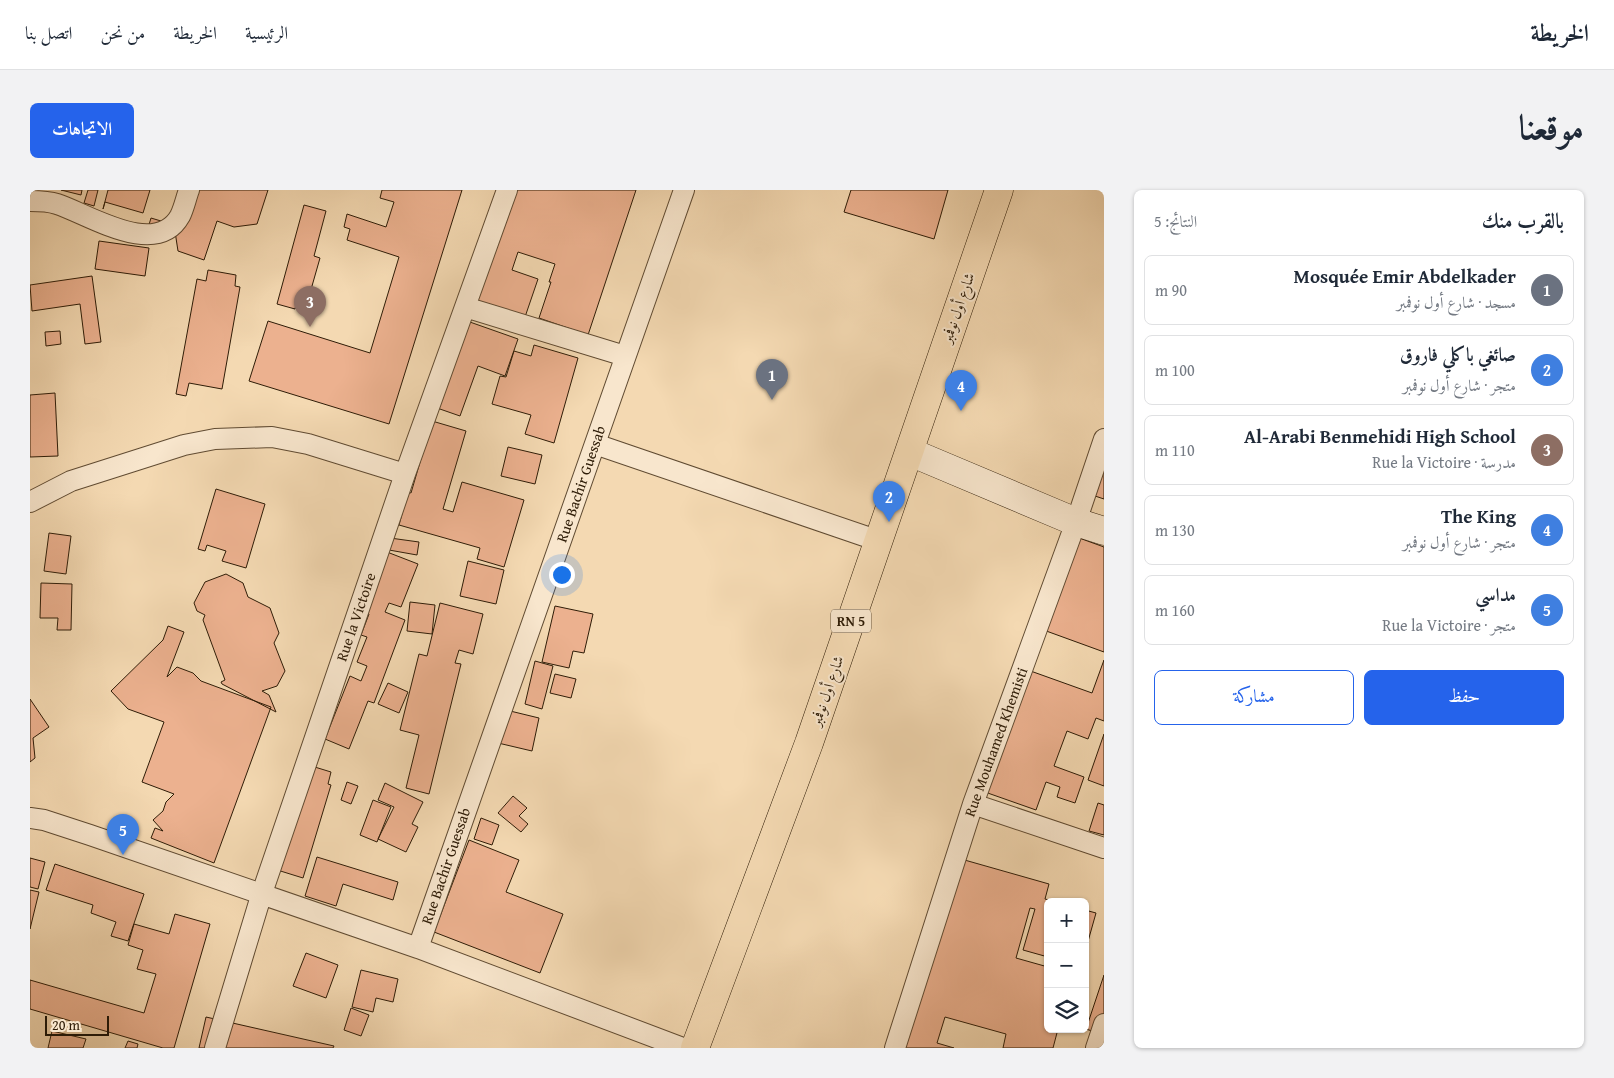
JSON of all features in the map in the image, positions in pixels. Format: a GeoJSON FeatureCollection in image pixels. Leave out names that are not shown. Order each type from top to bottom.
{"type":"FeatureCollection","features":[{"type":"Feature","properties":{"kind":"main road","name":"شارع أول نوفمبر"},"geometry":{"type":"LineString","coordinates":[[695,1048],[809,743],[999,190]]}},
{"type":"Feature","properties":{"kind":"main road"},"geometry":{"type":"LineString","coordinates":[[910,452],[1076,522],[1104,531]]}},
{"type":"Feature","properties":{"kind":"street"},"geometry":{"type":"LineString","coordinates":[[30,201],[57,204],[123,231],[145,235],[166,230],[180,217],[189,190]]}},
{"type":"Feature","properties":{"kind":"street","name":"Rue la Victoire"},"geometry":{"type":"LineString","coordinates":[[215,1048],[261,896],[405,474],[507,190]]}},
{"type":"Feature","properties":{"kind":"street","name":"Rue Bachir Guessab"},"geometry":{"type":"LineString","coordinates":[[418,948],[684,190]]}},
{"type":"Feature","properties":{"kind":"street"},"geometry":{"type":"LineString","coordinates":[[464,306],[626,356]]}},
{"type":"Feature","properties":{"kind":"street"},"geometry":{"type":"LineString","coordinates":[[30,502],[71,481],[184,445],[215,439],[272,436],[308,444],[405,474]]}},
{"type":"Feature","properties":{"kind":"street","name":"Rue Mouhamed Khemisti"},"geometry":{"type":"LineString","coordinates":[[895,1048],[973,804],[1104,440]]}},
{"type":"Feature","properties":{"kind":"street"},"geometry":{"type":"LineString","coordinates":[[595,444],[879,541]]}},
{"type":"Feature","properties":{"kind":"street"},"geometry":{"type":"LineString","coordinates":[[973,804],[1104,848]]}},
{"type":"Feature","properties":{"kind":"street"},"geometry":{"type":"LineString","coordinates":[[30,818],[44,820],[261,896],[418,948],[683,1048]]}},
{"type":"Feature","properties":{"kind":"street"},"geometry":{"type":"LineString","coordinates":[[1096,1048],[1104,1024]]}},
{"type":"Feature","properties":{"kind":"building"},"geometry":{"type":"Polygon","coordinates":[[[61,190],[82,190],[81,195],[61,190]]]}},
{"type":"Feature","properties":{"kind":"building"},"geometry":{"type":"Polygon","coordinates":[[[88,190],[98,190],[94,206],[84,203],[88,190]]]}},
{"type":"Feature","properties":{"kind":"building"},"geometry":{"type":"Polygon","coordinates":[[[108,190],[150,190],[143,213],[105,202],[103,209],[108,190]]]}},
{"type":"Feature","properties":{"kind":"building"},"geometry":{"type":"Polygon","coordinates":[[[194,190],[268,190],[257,224],[234,227],[217,221],[204,260],[178,251],[174,225],[148,228],[151,218],[161,221],[185,218],[194,190]]]}},
{"type":"Feature","properties":{"kind":"building"},"geometry":{"type":"Polygon","coordinates":[[[382,190],[462,190],[389,424],[249,381],[268,321],[370,353],[399,257],[347,240],[350,229],[344,227],[347,214],[386,227],[394,202],[380,198],[382,190]]]}},
{"type":"Feature","properties":{"kind":"building"},"geometry":{"type":"Polygon","coordinates":[[[511,190],[636,190],[588,335],[539,318],[555,264],[518,252],[512,270],[538,279],[525,317],[477,302],[511,190]]]}},
{"type":"Feature","properties":{"kind":"building"},"geometry":{"type":"Polygon","coordinates":[[[851,190],[948,190],[934,239],[844,212],[851,190]]]}},
{"type":"Feature","properties":{"kind":"building"},"geometry":{"type":"Polygon","coordinates":[[[304,205],[326,211],[314,256],[320,258],[308,300],[298,298],[295,309],[277,304],[304,205]]]}},
{"type":"Feature","properties":{"kind":"building"},"geometry":{"type":"Polygon","coordinates":[[[99,241],[149,248],[145,276],[95,269],[99,241]]]}},
{"type":"Feature","properties":{"kind":"building"},"geometry":{"type":"Polygon","coordinates":[[[208,270],[236,275],[235,286],[240,287],[222,389],[189,383],[186,396],[176,394],[197,279],[206,281],[208,270]]]}},
{"type":"Feature","properties":{"kind":"building"},"geometry":{"type":"Polygon","coordinates":[[[92,276],[101,342],[85,344],[80,304],[32,311],[30,285],[92,276]]]}},
{"type":"Feature","properties":{"kind":"building"},"geometry":{"type":"Polygon","coordinates":[[[467,321],[518,339],[505,376],[478,366],[460,416],[437,408],[467,321]]]}},
{"type":"Feature","properties":{"kind":"building"},"geometry":{"type":"Polygon","coordinates":[[[60,331],[61,344],[46,346],[45,332],[60,331]]]}},
{"type":"Feature","properties":{"kind":"building"},"geometry":{"type":"Polygon","coordinates":[[[534,345],[578,358],[554,443],[525,434],[531,415],[492,404],[500,376],[506,377],[514,351],[531,356],[534,345]]]}},
{"type":"Feature","properties":{"kind":"building"},"geometry":{"type":"Polygon","coordinates":[[[55,393],[58,456],[30,457],[30,395],[55,393]]]}},
{"type":"Feature","properties":{"kind":"building"},"geometry":{"type":"Polygon","coordinates":[[[432,421],[466,431],[443,509],[453,512],[462,482],[524,500],[504,567],[477,559],[480,548],[399,525],[408,492],[411,493],[432,421]]]}},
{"type":"Feature","properties":{"kind":"building"},"geometry":{"type":"Polygon","coordinates":[[[508,447],[542,455],[535,484],[501,476],[508,447]]]}},
{"type":"Feature","properties":{"kind":"building"},"geometry":{"type":"Polygon","coordinates":[[[1104,459],[1104,499],[1092,495],[1104,459]]]}},
{"type":"Feature","properties":{"kind":"building"},"geometry":{"type":"Polygon","coordinates":[[[216,489],[265,504],[246,568],[222,561],[226,551],[207,545],[205,551],[198,549],[216,489]]]}},
{"type":"Feature","properties":{"kind":"building"},"geometry":{"type":"Polygon","coordinates":[[[49,533],[71,536],[66,574],[44,571],[49,533]]]}},
{"type":"Feature","properties":{"kind":"building"},"geometry":{"type":"Polygon","coordinates":[[[1071,535],[1104,547],[1104,652],[1038,628],[1071,535]]]}},
{"type":"Feature","properties":{"kind":"building"},"geometry":{"type":"Polygon","coordinates":[[[390,538],[419,542],[417,555],[389,550],[390,538]]]}},
{"type":"Feature","properties":{"kind":"building"},"geometry":{"type":"Polygon","coordinates":[[[387,552],[418,564],[401,607],[389,603],[385,612],[405,620],[374,703],[368,701],[349,749],[325,739],[350,676],[361,681],[367,666],[357,662],[367,637],[361,635],[369,614],[364,612],[387,552]]]}},
{"type":"Feature","properties":{"kind":"building"},"geometry":{"type":"Polygon","coordinates":[[[468,561],[504,570],[496,604],[460,596],[468,561]]]}},
{"type":"Feature","properties":{"kind":"building"},"geometry":{"type":"Polygon","coordinates":[[[226,574],[243,583],[248,597],[270,608],[279,633],[274,643],[285,671],[277,686],[262,691],[269,695],[276,712],[221,682],[225,680],[203,620],[205,615],[197,611],[194,603],[205,582],[226,574]]]}},
{"type":"Feature","properties":{"kind":"building"},"geometry":{"type":"Polygon","coordinates":[[[41,583],[72,584],[71,630],[57,630],[58,618],[40,618],[41,583]]]}},
{"type":"Feature","properties":{"kind":"building"},"geometry":{"type":"Polygon","coordinates":[[[410,602],[435,605],[432,634],[407,631],[410,602]]]}},
{"type":"Feature","properties":{"kind":"building"},"geometry":{"type":"Polygon","coordinates":[[[440,603],[483,614],[473,654],[459,650],[455,663],[461,664],[429,794],[406,788],[419,735],[400,730],[419,654],[427,656],[440,603]]]}},
{"type":"Feature","properties":{"kind":"building"},"geometry":{"type":"Polygon","coordinates":[[[555,606],[593,614],[584,653],[573,651],[569,668],[542,662],[555,606]]]}},
{"type":"Feature","properties":{"kind":"building"},"geometry":{"type":"Polygon","coordinates":[[[168,626],[184,632],[167,677],[177,667],[193,673],[201,681],[271,707],[214,863],[151,838],[155,828],[163,831],[153,820],[163,811],[166,802],[174,794],[142,782],[164,722],[128,709],[111,691],[163,640],[168,626]]]}},
{"type":"Feature","properties":{"kind":"building"},"geometry":{"type":"Polygon","coordinates":[[[1104,660],[1104,721],[1096,718],[1088,739],[1067,731],[1054,766],[1084,777],[1075,803],[1057,797],[1060,787],[1046,782],[1036,810],[982,791],[1025,669],[1092,693],[1104,660]]]}},
{"type":"Feature","properties":{"kind":"building"},"geometry":{"type":"Polygon","coordinates":[[[535,661],[553,666],[542,709],[525,704],[535,661]]]}},
{"type":"Feature","properties":{"kind":"building"},"geometry":{"type":"Polygon","coordinates":[[[555,674],[576,679],[571,698],[550,693],[555,674]]]}},
{"type":"Feature","properties":{"kind":"building"},"geometry":{"type":"Polygon","coordinates":[[[388,683],[408,692],[399,713],[378,704],[388,683]]]}},
{"type":"Feature","properties":{"kind":"building"},"geometry":{"type":"Polygon","coordinates":[[[30,699],[49,727],[33,738],[35,758],[30,762],[30,699]]]}},
{"type":"Feature","properties":{"kind":"building"},"geometry":{"type":"Polygon","coordinates":[[[506,710],[539,718],[532,751],[498,743],[506,710]]]}},
{"type":"Feature","properties":{"kind":"building"},"geometry":{"type":"Polygon","coordinates":[[[1104,734],[1104,786],[1088,780],[1104,734]]]}},
{"type":"Feature","properties":{"kind":"building"},"geometry":{"type":"Polygon","coordinates":[[[305,764],[331,772],[328,784],[331,785],[303,878],[274,869],[305,764]]]}},
{"type":"Feature","properties":{"kind":"building"},"geometry":{"type":"Polygon","coordinates":[[[347,782],[358,786],[351,804],[341,800],[347,782]]]}},
{"type":"Feature","properties":{"kind":"building"},"geometry":{"type":"Polygon","coordinates":[[[385,783],[423,802],[412,824],[418,827],[406,852],[378,839],[394,807],[378,800],[385,783]]]}},
{"type":"Feature","properties":{"kind":"building"},"geometry":{"type":"Polygon","coordinates":[[[513,796],[527,808],[519,816],[528,824],[521,832],[498,813],[513,796]]]}},
{"type":"Feature","properties":{"kind":"building"},"geometry":{"type":"Polygon","coordinates":[[[373,800],[391,807],[377,842],[360,835],[373,800]]]}},
{"type":"Feature","properties":{"kind":"building"},"geometry":{"type":"Polygon","coordinates":[[[1098,803],[1104,805],[1104,835],[1089,831],[1098,803]]]}},
{"type":"Feature","properties":{"kind":"building"},"geometry":{"type":"Polygon","coordinates":[[[481,818],[499,825],[492,845],[474,839],[481,818]]]}},
{"type":"Feature","properties":{"kind":"building"},"geometry":{"type":"Polygon","coordinates":[[[469,840],[519,860],[506,892],[563,914],[540,973],[434,932],[469,840]]]}},
{"type":"Feature","properties":{"kind":"building"},"geometry":{"type":"Polygon","coordinates":[[[317,857],[398,882],[393,900],[343,884],[336,906],[305,896],[317,857]]]}},
{"type":"Feature","properties":{"kind":"building"},"geometry":{"type":"Polygon","coordinates":[[[954,857],[1049,884],[1044,898],[1044,956],[1023,950],[1035,909],[1030,908],[1016,958],[1044,966],[1044,1033],[1057,1033],[1053,1048],[1003,1048],[1006,1034],[945,1017],[937,1043],[954,1048],[891,1048],[954,857]]]}},
{"type":"Feature","properties":{"kind":"building"},"geometry":{"type":"Polygon","coordinates":[[[30,858],[45,862],[38,889],[30,887],[30,858]]]}},
{"type":"Feature","properties":{"kind":"building"},"geometry":{"type":"Polygon","coordinates":[[[55,864],[144,894],[128,941],[111,936],[116,922],[91,913],[93,905],[46,890],[55,864]]]}},
{"type":"Feature","properties":{"kind":"building"},"geometry":{"type":"Polygon","coordinates":[[[30,890],[39,892],[30,929],[30,890]]]}},
{"type":"Feature","properties":{"kind":"building"},"geometry":{"type":"Polygon","coordinates":[[[1089,911],[1096,913],[1089,938],[1089,911]]]}},
{"type":"Feature","properties":{"kind":"building"},"geometry":{"type":"Polygon","coordinates":[[[175,914],[210,924],[174,1048],[163,1048],[30,1009],[30,980],[144,1013],[156,974],[137,969],[143,950],[128,945],[134,924],[169,934],[175,914]]]}},
{"type":"Feature","properties":{"kind":"building"},"geometry":{"type":"Polygon","coordinates":[[[306,953],[338,965],[326,998],[293,986],[306,953]]]}},
{"type":"Feature","properties":{"kind":"building"},"geometry":{"type":"Polygon","coordinates":[[[361,970],[398,979],[393,1002],[376,998],[373,1012],[352,1007],[361,970]]]}},
{"type":"Feature","properties":{"kind":"building"},"geometry":{"type":"Polygon","coordinates":[[[1104,975],[1104,1035],[1089,1030],[1089,1020],[1104,975]]]}},
{"type":"Feature","properties":{"kind":"building"},"geometry":{"type":"Polygon","coordinates":[[[351,1008],[369,1015],[361,1036],[344,1030],[351,1008]]]}},
{"type":"Feature","properties":{"kind":"building"},"geometry":{"type":"Polygon","coordinates":[[[206,1017],[334,1046],[333,1048],[199,1048],[206,1017]]]}},
{"type":"Feature","properties":{"kind":"building"},"geometry":{"type":"Polygon","coordinates":[[[52,1031],[86,1039],[83,1048],[48,1048],[52,1031]]]}},
{"type":"Feature","properties":{"kind":"building"},"geometry":{"type":"Polygon","coordinates":[[[128,1041],[138,1044],[137,1048],[125,1048],[128,1041]]]}},
{"type":"Feature","properties":{"kind":"place","name":"Al-Arabi Benmehidi High School"},"geometry":{"type":"Point","coordinates":[310,327]}},
{"type":"Feature","properties":{"kind":"place","name":"Mosquée Emir Abdelkader"},"geometry":{"type":"Point","coordinates":[772,400]}},
{"type":"Feature","properties":{"kind":"place","name":"The King"},"geometry":{"type":"Point","coordinates":[961,411]}},
{"type":"Feature","properties":{"kind":"place","name":"صائغي باكلي فاروق"},"geometry":{"type":"Point","coordinates":[889,522]}},
{"type":"Feature","properties":{"kind":"place","name":"مداسي"},"geometry":{"type":"Point","coordinates":[123,855]}}]}
